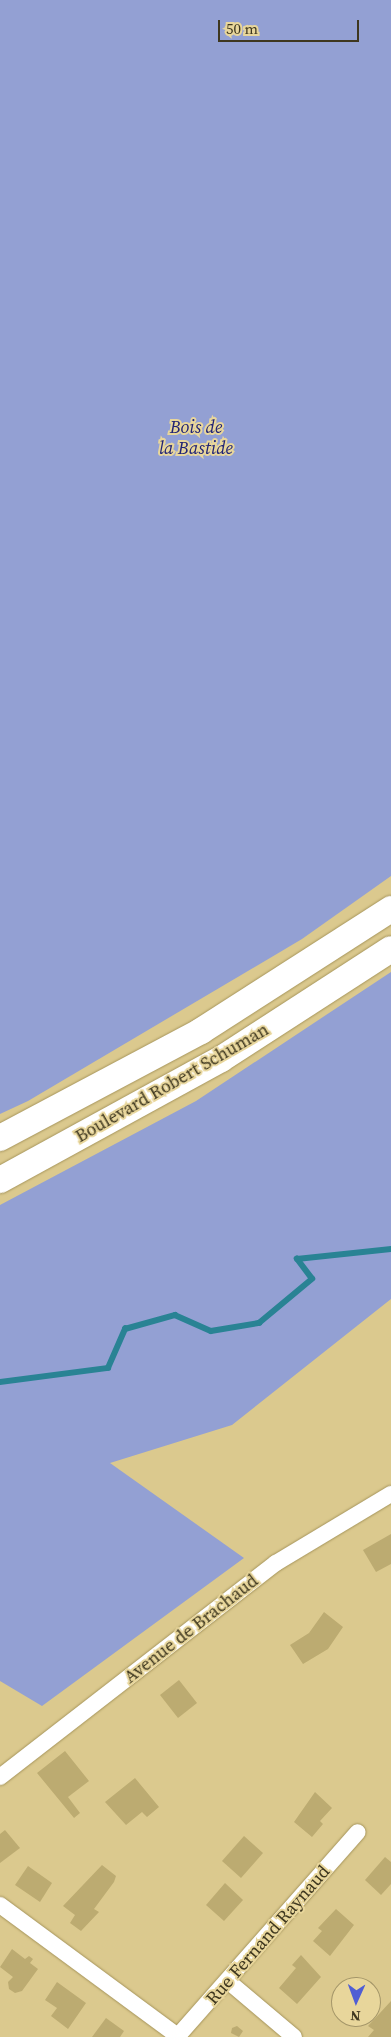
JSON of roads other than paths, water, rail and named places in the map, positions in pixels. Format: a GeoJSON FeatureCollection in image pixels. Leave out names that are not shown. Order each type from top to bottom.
{"type":"FeatureCollection","features":[{"type":"Feature","properties":{"kind":"main road","name":"Boulevard Robert Schuman"},"geometry":{"type":"LineString","coordinates":[[0,1138],[201,1031],[391,909]]}},
{"type":"Feature","properties":{"kind":"main road","name":"Boulevard Robert Schuman"},"geometry":{"type":"LineString","coordinates":[[0,1180],[221,1059],[391,948]]}},
{"type":"Feature","properties":{"kind":"street","name":"Avenue de Brachaud"},"geometry":{"type":"LineString","coordinates":[[0,1777],[276,1563],[391,1494]]}},
{"type":"Feature","properties":{"kind":"street","name":"Rue Fernand Raynaud"},"geometry":{"type":"LineString","coordinates":[[177,2037],[229,1982],[358,1832]]}},
{"type":"Feature","properties":{"kind":"street"},"geometry":{"type":"LineString","coordinates":[[0,1905],[177,2037]]}},
{"type":"Feature","properties":{"kind":"street"},"geometry":{"type":"LineString","coordinates":[[229,1982],[294,2037]]}},
{"type":"Feature","properties":{"kind":"waterway"},"geometry":{"type":"LineString","coordinates":[[0,1382],[108,1368],[125,1329],[175,1315],[211,1331],[259,1323],[312,1279],[297,1259],[391,1249]]}},
{"type":"Feature","properties":{"kind":"park label","name":"Bois de la Bastide"},"geometry":{"type":"Point","coordinates":[196,438]}}]}
